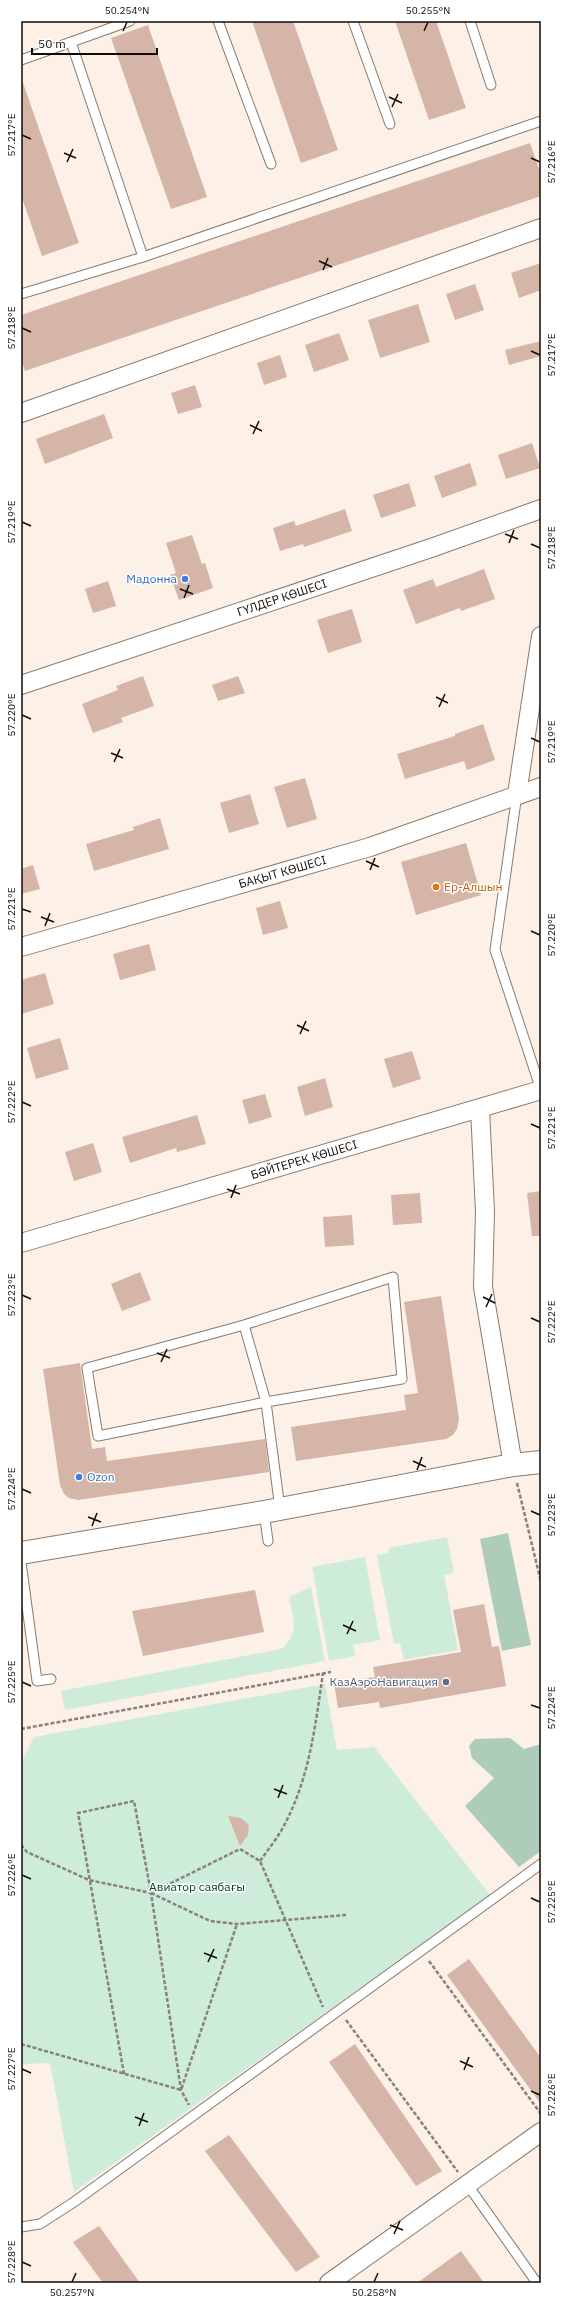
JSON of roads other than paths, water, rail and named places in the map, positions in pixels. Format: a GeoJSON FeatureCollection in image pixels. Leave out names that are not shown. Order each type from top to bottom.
{"type":"FeatureCollection","features":[{"type":"Feature","properties":{"kind":"street"},"geometry":{"type":"LineString","coordinates":[[21,413],[541,228]]}},
{"type":"Feature","properties":{"kind":"street","name":"ГҮЛДЕР КӨШЕСІ"},"geometry":{"type":"LineString","coordinates":[[21,685],[402,558],[541,509]]}},
{"type":"Feature","properties":{"kind":"street"},"geometry":{"type":"LineString","coordinates":[[517,794],[541,636]]}},
{"type":"Feature","properties":{"kind":"street","name":"БАҚЫТ КӨШЕСІ"},"geometry":{"type":"LineString","coordinates":[[21,947],[370,847],[517,794],[541,787]]}},
{"type":"Feature","properties":{"kind":"street","name":"БӘЙТЕРЕК КӨШЕСІ"},"geometry":{"type":"LineString","coordinates":[[21,1243],[541,1090]]}},
{"type":"Feature","properties":{"kind":"street"},"geometry":{"type":"LineString","coordinates":[[480,1109],[485,1212],[483,1287],[513,1465]]}},
{"type":"Feature","properties":{"kind":"street"},"geometry":{"type":"LineString","coordinates":[[21,1553],[272,1510],[513,1465],[541,1462]]}},
{"type":"Feature","properties":{"kind":"street"},"geometry":{"type":"LineString","coordinates":[[329,2283],[541,2132]]}},
{"type":"Feature","properties":{"kind":"lane"},"geometry":{"type":"LineString","coordinates":[[21,60],[130,21]]}},
{"type":"Feature","properties":{"kind":"lane"},"geometry":{"type":"LineString","coordinates":[[218,21],[271,164]]}},
{"type":"Feature","properties":{"kind":"lane"},"geometry":{"type":"LineString","coordinates":[[353,21],[390,124]]}},
{"type":"Feature","properties":{"kind":"lane"},"geometry":{"type":"LineString","coordinates":[[470,21],[491,85]]}},
{"type":"Feature","properties":{"kind":"lane"},"geometry":{"type":"LineString","coordinates":[[71,42],[143,257]]}},
{"type":"Feature","properties":{"kind":"lane"},"geometry":{"type":"LineString","coordinates":[[21,294],[143,257],[541,121]]}},
{"type":"Feature","properties":{"kind":"lane"},"geometry":{"type":"LineString","coordinates":[[517,794],[495,950],[541,1090]]}},
{"type":"Feature","properties":{"kind":"lane"},"geometry":{"type":"LineString","coordinates":[[393,1277],[402,1379],[266,1402],[98,1436],[87,1368],[244,1326],[393,1277]]}},
{"type":"Feature","properties":{"kind":"lane"},"geometry":{"type":"LineString","coordinates":[[244,1326],[266,1402],[272,1510],[268,1541]]}},
{"type":"Feature","properties":{"kind":"lane"},"geometry":{"type":"LineString","coordinates":[[21,1562],[37,1682],[51,1679]]}},
{"type":"Feature","properties":{"kind":"lane"},"geometry":{"type":"LineString","coordinates":[[21,2227],[40,2224],[74,2202],[340,2012],[541,1864]]}},
{"type":"Feature","properties":{"kind":"lane"},"geometry":{"type":"LineString","coordinates":[[467,2184],[537,2283]]}},
{"type":"Feature","properties":{"kind":"place","name":"Мадонна"},"geometry":{"type":"Point","coordinates":[185,579]}},
{"type":"Feature","properties":{"kind":"place","name":"Ер-Алшын"},"geometry":{"type":"Point","coordinates":[436,887]}},
{"type":"Feature","properties":{"kind":"place","name":"Ozon"},"geometry":{"type":"Point","coordinates":[79,1477]}},
{"type":"Feature","properties":{"kind":"place","name":"КазАэроНавигация"},"geometry":{"type":"Point","coordinates":[446,1682]}},
{"type":"Feature","properties":{"kind":"park label","name":"Авиатор саябағы"},"geometry":{"type":"Point","coordinates":[197,1887]}}]}
